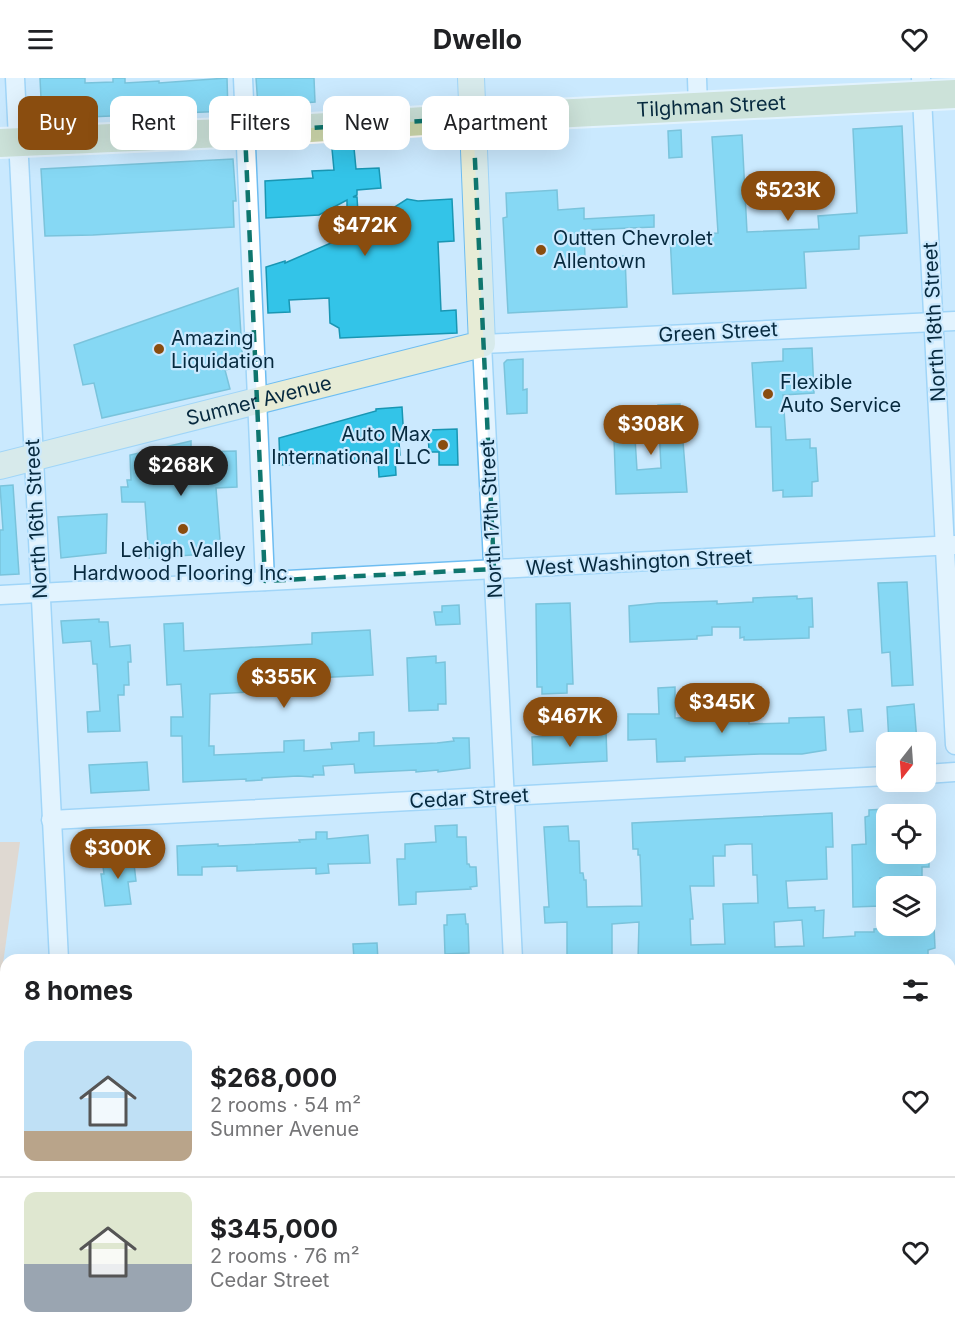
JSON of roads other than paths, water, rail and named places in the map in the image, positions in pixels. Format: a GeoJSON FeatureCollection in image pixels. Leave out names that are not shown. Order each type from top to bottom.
{"type":"FeatureCollection","features":[{"type":"Feature","properties":{"kind":"main road","name":"Tilghman Street"},"geometry":{"type":"LineString","coordinates":[[569,113],[698,107],[921,87],[955,94]]}},
{"type":"Feature","properties":{"kind":"main road","name":"Tilghman Street"},"geometry":{"type":"LineString","coordinates":[[311,128],[422,121]]}},
{"type":"Feature","properties":{"kind":"main road","name":"Tilghman Street"},"geometry":{"type":"LineString","coordinates":[[9,143],[209,134]]}},
{"type":"Feature","properties":{"kind":"street","name":"North 16th Street"},"geometry":{"type":"LineString","coordinates":[[15,78],[9,143],[33,457],[59,954]]}},
{"type":"Feature","properties":{"kind":"street"},"geometry":{"type":"LineString","coordinates":[[243,78],[244,96]]}},
{"type":"Feature","properties":{"kind":"street","name":"North 17th Street"},"geometry":{"type":"LineString","coordinates":[[471,78],[472,96]]}},
{"type":"Feature","properties":{"kind":"street"},"geometry":{"type":"LineString","coordinates":[[697,78],[698,107]]}},
{"type":"Feature","properties":{"kind":"street","name":"North 18th Street"},"geometry":{"type":"LineString","coordinates":[[921,87],[934,322],[950,545],[955,745]]}},
{"type":"Feature","properties":{"kind":"street"},"geometry":{"type":"LineString","coordinates":[[246,150],[265,581]]}},
{"type":"Feature","properties":{"kind":"street","name":"North 17th Street"},"geometry":{"type":"LineString","coordinates":[[474,150],[513,954]]}},
{"type":"Feature","properties":{"kind":"street","name":"Green Street"},"geometry":{"type":"LineString","coordinates":[[482,344],[955,321]]}},
{"type":"Feature","properties":{"kind":"street","name":"Sumner Avenue"},"geometry":{"type":"LineString","coordinates":[[0,466],[482,344]]}},
{"type":"Feature","properties":{"kind":"street","name":"West Washington Street"},"geometry":{"type":"LineString","coordinates":[[0,595],[950,545]]}},
{"type":"Feature","properties":{"kind":"street"},"geometry":{"type":"LineString","coordinates":[[936,773],[955,772]]}},
{"type":"Feature","properties":{"kind":"street","name":"Cedar Street"},"geometry":{"type":"LineString","coordinates":[[51,820],[876,777]]}},
{"type":"Feature","properties":{"kind":"place","name":"Outten Chevrolet Allentown"},"geometry":{"type":"Point","coordinates":[541,250]}},
{"type":"Feature","properties":{"kind":"place","name":"Amazing Liquidation"},"geometry":{"type":"Point","coordinates":[159,349]}},
{"type":"Feature","properties":{"kind":"place","name":"Flexible Auto Service"},"geometry":{"type":"Point","coordinates":[768,394]}},
{"type":"Feature","properties":{"kind":"place","name":"Auto Max International LLC"},"geometry":{"type":"Point","coordinates":[443,445]}},
{"type":"Feature","properties":{"kind":"place","name":"Lehigh Valley Hardwood Flooring Inc."},"geometry":{"type":"Point","coordinates":[183,529]}}]}
